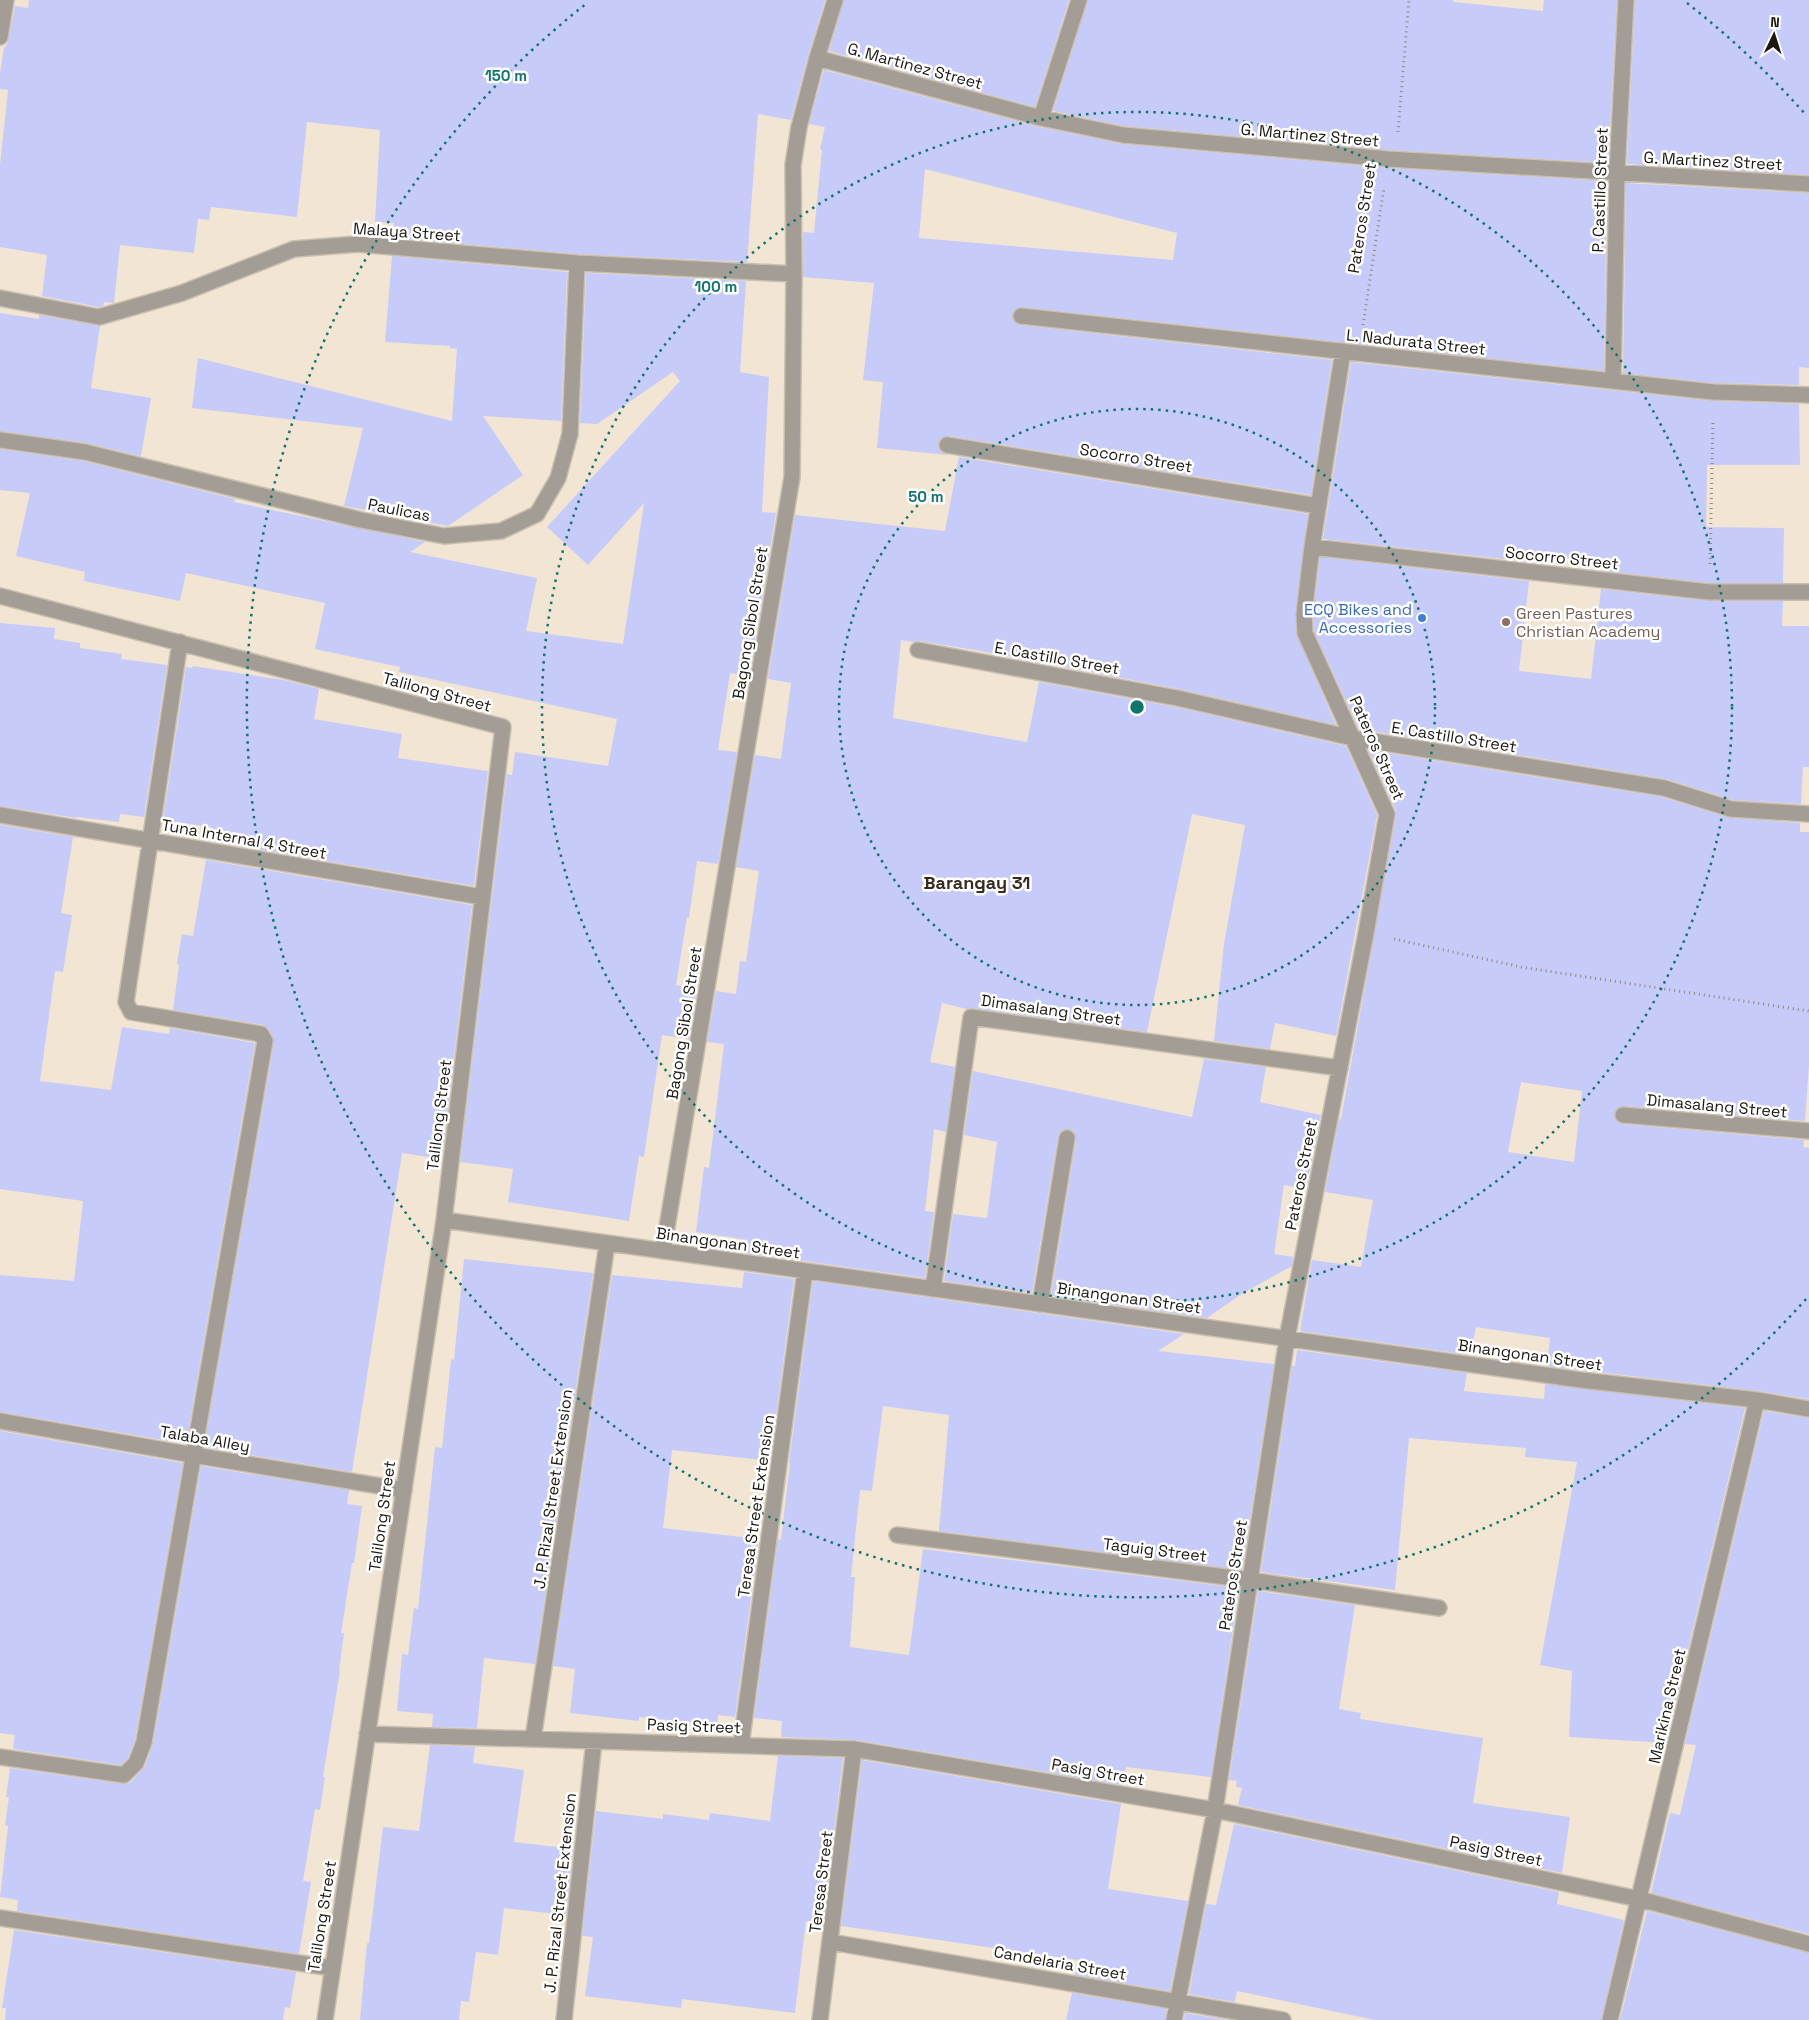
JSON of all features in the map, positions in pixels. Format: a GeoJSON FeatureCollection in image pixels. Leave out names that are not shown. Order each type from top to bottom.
{"type":"FeatureCollection","features":[{"type":"Feature","properties":{"kind":"street"},"geometry":{"type":"LineString","coordinates":[[0,37],[6,0]]}},
{"type":"Feature","properties":{"kind":"street","name":"Bagong Sibol Street"},"geometry":{"type":"LineString","coordinates":[[663,1251],[792,477],[793,165],[799,127],[834,0]]}},
{"type":"Feature","properties":{"kind":"street"},"geometry":{"type":"LineString","coordinates":[[1041,118],[1079,0]]}},
{"type":"Feature","properties":{"kind":"street","name":"P. Castillo Street"},"geometry":{"type":"LineString","coordinates":[[1613,381],[1617,173],[1626,0]]}},
{"type":"Feature","properties":{"kind":"street","name":"G. Martinez Street"},"geometry":{"type":"LineString","coordinates":[[817,58],[1041,118],[1123,135],[1388,159],[1809,184]]}},
{"type":"Feature","properties":{"kind":"street","name":"Malaya Street"},"geometry":{"type":"LineString","coordinates":[[0,298],[99,316],[182,293],[294,249],[358,244],[577,263],[794,274]]}},
{"type":"Feature","properties":{"kind":"street","name":"Paulicas"},"geometry":{"type":"LineString","coordinates":[[0,440],[86,452],[361,520],[444,536],[501,532],[537,514],[558,478],[570,434],[577,263]]}},
{"type":"Feature","properties":{"kind":"street","name":"L. Nadurata Street"},"geometry":{"type":"LineString","coordinates":[[1021,316],[1713,392],[1809,395]]}},
{"type":"Feature","properties":{"kind":"street","name":"Pateros Street"},"geometry":{"type":"LineString","coordinates":[[1174,2020],[1215,1810],[1287,1338],[1366,933],[1387,814],[1305,633],[1304,614],[1312,547],[1343,351]]}},
{"type":"Feature","properties":{"kind":"street","name":"Socorro Street"},"geometry":{"type":"LineString","coordinates":[[947,444],[1318,506]]}},
{"type":"Feature","properties":{"kind":"street","name":"Socorro Street"},"geometry":{"type":"LineString","coordinates":[[1312,547],[1709,592],[1809,592]]}},
{"type":"Feature","properties":{"kind":"street","name":"Talilong Street"},"geometry":{"type":"LineString","coordinates":[[0,596],[503,727],[444,1220],[324,2020]]}},
{"type":"Feature","properties":{"kind":"street"},"geometry":{"type":"LineString","coordinates":[[0,1757],[124,1775],[136,1763],[144,1742],[265,1041],[261,1034],[131,1012],[126,1002],[180,642]]}},
{"type":"Feature","properties":{"kind":"street","name":"E. Castillo Street"},"geometry":{"type":"LineString","coordinates":[[918,650],[1177,698],[1353,738],[1664,788],[1731,809],[1809,814]]}},
{"type":"Feature","properties":{"kind":"street","name":"Tuna Internal 4 Street"},"geometry":{"type":"LineString","coordinates":[[0,815],[482,897]]}},
{"type":"Feature","properties":{"kind":"street","name":"Dimasalang Street"},"geometry":{"type":"LineString","coordinates":[[933,1289],[971,1017],[1340,1068]]}},
{"type":"Feature","properties":{"kind":"street","name":"Dimasalang Street"},"geometry":{"type":"LineString","coordinates":[[1623,1115],[1809,1131]]}},
{"type":"Feature","properties":{"kind":"street"},"geometry":{"type":"LineString","coordinates":[[1040,1304],[1067,1138]]}},
{"type":"Feature","properties":{"kind":"street","name":"Binangonan Street"},"geometry":{"type":"LineString","coordinates":[[444,1220],[1581,1380],[1757,1400],[1809,1409]]}},
{"type":"Feature","properties":{"kind":"street","name":"J. P. Rizal Street Extension"},"geometry":{"type":"LineString","coordinates":[[534,1739],[607,1244]]}},
{"type":"Feature","properties":{"kind":"street","name":"Teresa Street Extension"},"geometry":{"type":"LineString","coordinates":[[741,1745],[805,1271]]}},
{"type":"Feature","properties":{"kind":"street","name":"Marikina Street"},"geometry":{"type":"LineString","coordinates":[[1610,2020],[1757,1400]]}},
{"type":"Feature","properties":{"kind":"street","name":"Talaba Alley"},"geometry":{"type":"LineString","coordinates":[[0,1421],[404,1490]]}},
{"type":"Feature","properties":{"kind":"street","name":"Taguig Street"},"geometry":{"type":"LineString","coordinates":[[897,1535],[1250,1580],[1439,1608]]}},
{"type":"Feature","properties":{"kind":"street","name":"Pasig Street"},"geometry":{"type":"LineString","coordinates":[[367,1734],[854,1748],[1215,1810],[1640,1899],[1809,1944]]}},
{"type":"Feature","properties":{"kind":"street","name":"J. P. Rizal Street Extension"},"geometry":{"type":"LineString","coordinates":[[564,2020],[594,1741]]}},
{"type":"Feature","properties":{"kind":"street","name":"Teresa Street"},"geometry":{"type":"LineString","coordinates":[[820,2020],[854,1748]]}},
{"type":"Feature","properties":{"kind":"street"},"geometry":{"type":"LineString","coordinates":[[0,1918],[332,1968]]}},
{"type":"Feature","properties":{"kind":"street","name":"Candelaria Street"},"geometry":{"type":"LineString","coordinates":[[831,1942],[1283,2020]]}},
{"type":"Feature","properties":{"kind":"path","name":"Pateros Street"},"geometry":{"type":"LineString","coordinates":[[1359,353],[1388,159],[1397,144],[1409,0]]}},
{"type":"Feature","properties":{"kind":"path"},"geometry":{"type":"LineString","coordinates":[[1709,592],[1713,392]]}},
{"type":"Feature","properties":{"kind":"path"},"geometry":{"type":"LineString","coordinates":[[1366,933],[1521,967],[1809,1011]]}},
{"type":"Feature","properties":{"kind":"building"},"geometry":{"type":"Polygon","coordinates":[[[29,0],[825,0],[791,120],[758,114],[747,262],[578,254],[393,238],[394,223],[375,222],[380,130],[307,122],[297,217],[211,207],[209,220],[198,219],[194,253],[120,245],[114,303],[104,302],[103,306],[99,307],[42,296],[47,255],[0,247],[0,165],[8,90],[0,89],[0,73],[4,47],[6,47],[9,38],[15,6],[28,8],[29,0]]]}},
{"type":"Feature","properties":{"kind":"building"},"geometry":{"type":"Polygon","coordinates":[[[844,0],[1069,0],[1035,107],[829,51],[844,0]]]}},
{"type":"Feature","properties":{"kind":"building"},"geometry":{"type":"Polygon","coordinates":[[[1088,0],[1453,0],[1453,2],[1543,11],[1544,0],[1617,0],[1608,163],[1389,150],[1124,126],[1053,111],[1088,0]]]}},
{"type":"Feature","properties":{"kind":"building"},"geometry":{"type":"Polygon","coordinates":[[[1635,0],[1809,0],[1809,175],[1627,164],[1635,0]]]}},
{"type":"Feature","properties":{"kind":"building"},"geometry":{"type":"Polygon","coordinates":[[[824,70],[1039,127],[1122,144],[1387,168],[1607,181],[1604,371],[1022,307],[1014,310],[1012,315],[1015,323],[1020,325],[1332,360],[1311,495],[949,436],[940,439],[938,444],[941,452],[949,455],[877,448],[883,382],[863,380],[874,283],[803,277],[803,232],[814,233],[822,150],[820,149],[825,127],[809,124],[824,70]],[[925,169],[919,238],[1173,260],[1177,233],[925,169]]]}},
{"type":"Feature","properties":{"kind":"building"},"geometry":{"type":"Polygon","coordinates":[[[1626,183],[1809,193],[1809,368],[1799,367],[1799,385],[1714,383],[1623,373],[1626,183]]]}},
{"type":"Feature","properties":{"kind":"building"},"geometry":{"type":"Polygon","coordinates":[[[392,256],[567,272],[561,421],[483,416],[523,475],[448,526],[344,506],[363,428],[192,408],[198,358],[452,421],[457,349],[450,348],[450,346],[385,342],[392,256]]]}},
{"type":"Feature","properties":{"kind":"building"},"geometry":{"type":"Polygon","coordinates":[[[586,273],[746,281],[740,372],[769,377],[762,512],[776,513],[749,676],[730,673],[718,750],[737,752],[718,864],[697,861],[689,918],[687,917],[676,985],[697,988],[689,1039],[662,1035],[644,1157],[639,1156],[629,1221],[508,1202],[513,1169],[460,1162],[507,774],[512,775],[515,752],[608,766],[617,719],[399,672],[400,667],[315,649],[325,603],[186,573],[180,601],[84,581],[85,572],[16,556],[30,493],[0,490],[0,449],[83,461],[235,499],[234,502],[425,542],[410,552],[537,578],[526,631],[623,644],[644,503],[588,565],[547,527],[680,381],[673,372],[597,424],[580,423],[586,273]]]}},
{"type":"Feature","properties":{"kind":"building"},"geometry":{"type":"Polygon","coordinates":[[[0,313],[39,319],[39,315],[100,326],[91,388],[151,398],[141,456],[86,443],[0,431],[0,313]]]}},
{"type":"Feature","properties":{"kind":"building"},"geometry":{"type":"Polygon","coordinates":[[[1351,362],[1712,401],[1799,404],[1800,465],[1707,465],[1706,527],[1784,528],[1783,583],[1710,583],[1603,571],[1604,562],[1532,556],[1531,562],[1323,539],[1351,362]]]}},
{"type":"Feature","properties":{"kind":"building"},"geometry":{"type":"Polygon","coordinates":[[[959,457],[1308,514],[1295,613],[1296,633],[1336,725],[1179,689],[975,650],[920,641],[901,640],[893,718],[1027,742],[1039,682],[1175,707],[1346,746],[1377,815],[1336,1036],[1275,1023],[1270,1049],[1214,1041],[1224,944],[1245,825],[1192,814],[1147,1032],[972,1008],[967,1009],[942,1003],[930,1062],[955,1067],[946,1132],[934,1129],[925,1211],[934,1212],[925,1278],[747,1253],[748,1240],[696,1232],[704,1167],[709,1168],[724,1044],[707,1042],[716,991],[736,994],[740,961],[746,962],[759,871],[736,867],[755,755],[781,759],[791,683],[768,679],[795,515],[945,531],[959,457]]]}},
{"type":"Feature","properties":{"kind":"building"},"geometry":{"type":"Polygon","coordinates":[[[1320,557],[1529,581],[1519,671],[1591,679],[1601,589],[1708,601],[1783,601],[1782,626],[1809,626],[1809,767],[1803,767],[1801,804],[1733,800],[1666,779],[1359,729],[1314,631],[1313,614],[1320,557]]]}},
{"type":"Feature","properties":{"kind":"building"},"geometry":{"type":"Polygon","coordinates":[[[0,623],[55,628],[54,639],[80,643],[80,648],[122,654],[121,659],[167,665],[144,817],[120,814],[119,822],[76,818],[0,806],[0,623]]]}},
{"type":"Feature","properties":{"kind":"building"},"geometry":{"type":"Polygon","coordinates":[[[193,666],[284,680],[319,689],[314,719],[402,734],[398,758],[488,771],[474,886],[209,841],[211,827],[163,820],[186,667],[192,668],[193,666]]]}},
{"type":"Feature","properties":{"kind":"building"},"geometry":{"type":"Polygon","coordinates":[[[1368,750],[1662,797],[1730,818],[1800,823],[1800,832],[1809,832],[1809,1065],[1805,1121],[1624,1106],[1616,1109],[1614,1115],[1617,1122],[1622,1124],[1804,1140],[1803,1147],[1809,1148],[1809,1399],[1758,1391],[1547,1366],[1550,1338],[1476,1327],[1470,1355],[1300,1331],[1312,1260],[1361,1267],[1373,1200],[1325,1192],[1339,1119],[1341,1119],[1396,810],[1368,750]],[[1521,1082],[1508,1152],[1574,1162],[1582,1091],[1521,1082]]]}},
{"type":"Feature","properties":{"kind":"building"},"geometry":{"type":"Polygon","coordinates":[[[0,825],[73,837],[61,913],[72,915],[63,972],[55,971],[40,1081],[111,1090],[122,1027],[169,1034],[170,1028],[255,1043],[186,1444],[0,1412],[0,1275],[74,1281],[83,1201],[0,1189],[0,825]]]}},
{"type":"Feature","properties":{"kind":"building"},"geometry":{"type":"Polygon","coordinates":[[[206,860],[472,905],[442,1159],[402,1153],[352,1472],[204,1447],[274,1043],[269,1029],[263,1025],[173,1010],[182,934],[193,936],[206,860]]]}},
{"type":"Feature","properties":{"kind":"building"},"geometry":{"type":"Polygon","coordinates":[[[1204,1059],[1266,1067],[1260,1102],[1321,1115],[1306,1189],[1284,1185],[1274,1254],[1293,1257],[1292,1266],[1243,1293],[1207,1318],[1051,1296],[1076,1140],[1073,1131],[1068,1129],[1060,1132],[1058,1136],[1032,1293],[944,1281],[953,1214],[987,1218],[997,1142],[964,1135],[973,1071],[1192,1117],[1204,1059]]]}},
{"type":"Feature","properties":{"kind":"building"},"geometry":{"type":"Polygon","coordinates":[[[464,1259],[593,1273],[535,1664],[484,1658],[477,1728],[432,1727],[433,1714],[397,1711],[402,1654],[408,1655],[414,1608],[418,1609],[435,1447],[442,1448],[451,1359],[454,1360],[464,1259]]]}},
{"type":"Feature","properties":{"kind":"building"},"geometry":{"type":"Polygon","coordinates":[[[744,1272],[794,1279],[770,1461],[672,1450],[663,1528],[759,1539],[735,1717],[718,1715],[717,1725],[639,1717],[639,1721],[570,1713],[575,1669],[553,1666],[612,1275],[742,1288],[744,1272]]]}},
{"type":"Feature","properties":{"kind":"building"},"geometry":{"type":"Polygon","coordinates":[[[813,1281],[1184,1334],[1158,1351],[1274,1364],[1242,1570],[939,1531],[949,1415],[883,1406],[872,1491],[860,1490],[851,1577],[855,1577],[850,1647],[909,1655],[923,1549],[1239,1588],[1211,1777],[1126,1767],[1123,1785],[856,1740],[781,1737],[782,1721],[754,1718],[778,1539],[781,1540],[789,1463],[813,1281]]]}},
{"type":"Feature","properties":{"kind":"building"},"geometry":{"type":"Polygon","coordinates":[[[1297,1350],[1467,1373],[1464,1391],[1544,1399],[1545,1384],[1745,1408],[1666,1743],[1569,1737],[1572,1671],[1540,1665],[1577,1462],[1525,1457],[1526,1448],[1409,1438],[1395,1590],[1261,1572],[1292,1366],[1295,1366],[1297,1350]]]}},
{"type":"Feature","properties":{"kind":"building"},"geometry":{"type":"Polygon","coordinates":[[[1764,1411],[1809,1418],[1809,1934],[1651,1893],[1670,1813],[1680,1815],[1696,1745],[1685,1744],[1764,1411]]]}},
{"type":"Feature","properties":{"kind":"building"},"geometry":{"type":"Polygon","coordinates":[[[0,1431],[183,1463],[135,1740],[128,1758],[121,1765],[13,1749],[15,1735],[0,1733],[0,1431]]]}},
{"type":"Feature","properties":{"kind":"building"},"geometry":{"type":"Polygon","coordinates":[[[201,1466],[349,1490],[347,1504],[362,1506],[341,1633],[344,1633],[340,1671],[323,1777],[325,1777],[320,1810],[315,1809],[303,1881],[311,1882],[299,1954],[17,1911],[18,1900],[0,1897],[8,1826],[5,1825],[9,1797],[6,1797],[10,1768],[123,1784],[131,1782],[145,1766],[153,1744],[201,1466]]]}},
{"type":"Feature","properties":{"kind":"building"},"geometry":{"type":"Polygon","coordinates":[[[1258,1591],[1355,1605],[1339,1709],[1361,1713],[1360,1719],[1483,1738],[1473,1803],[1570,1817],[1562,1873],[1238,1805],[1242,1788],[1236,1787],[1237,1781],[1229,1780],[1258,1591]]]}},
{"type":"Feature","properties":{"kind":"building"},"geometry":{"type":"Polygon","coordinates":[[[430,1745],[475,1747],[473,1763],[524,1770],[514,1842],[573,1849],[566,1915],[504,1908],[498,1955],[476,1952],[469,2002],[461,2001],[459,2020],[360,2020],[367,1943],[369,1943],[383,1827],[419,1831],[430,1745]]]}},
{"type":"Feature","properties":{"kind":"building"},"geometry":{"type":"Polygon","coordinates":[[[778,1756],[843,1758],[823,1923],[806,1921],[795,2013],[682,1999],[681,2008],[585,1996],[593,1937],[582,1936],[596,1811],[663,1819],[663,1814],[709,1820],[710,1813],[770,1821],[778,1756]]]}},
{"type":"Feature","properties":{"kind":"building"},"geometry":{"type":"Polygon","coordinates":[[[862,1760],[1121,1804],[1108,1889],[1188,1901],[1170,1991],[1075,1975],[1078,1960],[841,1926],[862,1760]]]}},
{"type":"Feature","properties":{"kind":"building"},"geometry":{"type":"Polygon","coordinates":[[[1234,1824],[1559,1892],[1557,1904],[1624,1920],[1601,2020],[1375,2020],[1237,1991],[1235,2002],[1189,1994],[1206,1904],[1216,1905],[1234,1824]]]}},
{"type":"Feature","properties":{"kind":"building"},"geometry":{"type":"Polygon","coordinates":[[[1647,1911],[1809,1953],[1809,2020],[1620,2020],[1647,1911]]]}},
{"type":"Feature","properties":{"kind":"building"},"geometry":{"type":"Polygon","coordinates":[[[14,1930],[296,1972],[290,2008],[285,2007],[283,2020],[5,2020],[6,2008],[2,2008],[14,1930]]]}},
{"type":"Feature","properties":{"kind":"building"},"geometry":{"type":"Polygon","coordinates":[[[1072,1993],[1167,2009],[1165,2020],[1066,2020],[1072,1993]]]}},
{"type":"Feature","properties":{"kind":"building"},"geometry":{"type":"Polygon","coordinates":[[[1185,2013],[1228,2020],[1184,2020],[1185,2013]]]}},
{"type":"Feature","properties":{"kind":"place","name":"ECQ Bikes and Accessories"},"geometry":{"type":"Point","coordinates":[1422,618]}},
{"type":"Feature","properties":{"kind":"place","name":"Green Pastures Christian Academy"},"geometry":{"type":"Point","coordinates":[1506,622]}},
{"type":"Feature","properties":{"kind":"district","name":"Barangay 31"},"geometry":{"type":"Point","coordinates":[977,882]}}]}
